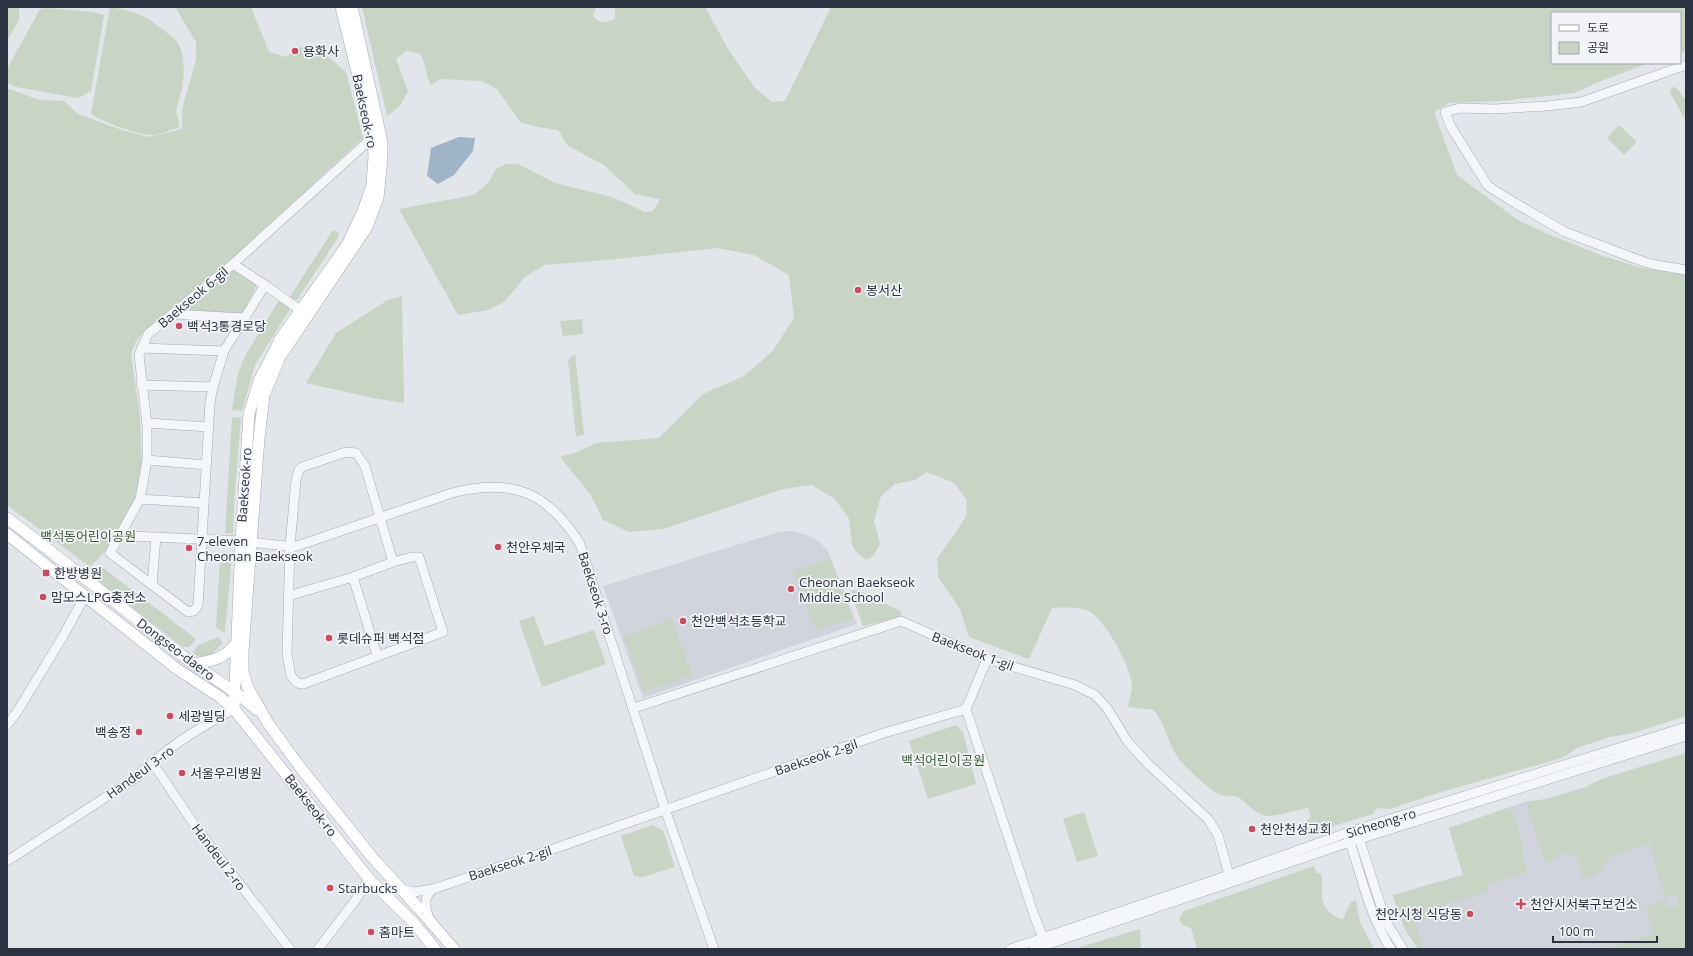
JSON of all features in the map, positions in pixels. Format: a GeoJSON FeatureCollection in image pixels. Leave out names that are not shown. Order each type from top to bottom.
{"type":"FeatureCollection","features":[{"type":"Feature","properties":{"kind":"main road","name":"Baekseok-ro"},"geometry":{"type":"LineString","coordinates":[[341,7],[373,137],[374,157],[372,185],[363,211],[347,245],[281,338],[259,381],[249,414],[243,672],[248,688],[268,723],[300,767],[372,857],[454,949]]}},
{"type":"Feature","properties":{"kind":"main road","name":"Baekseok-ro"},"geometry":{"type":"LineString","coordinates":[[352,7],[382,142],[382,159],[378,198],[363,234],[280,357],[269,381],[261,412],[246,541],[236,645],[238,693],[234,709],[369,879],[413,922],[435,949]]}},
{"type":"Feature","properties":{"kind":"main road","name":"Dongseo-daero"},"geometry":{"type":"LineString","coordinates":[[7,518],[194,664],[238,693],[257,710],[268,723]]}},
{"type":"Feature","properties":{"kind":"main road","name":"Dongseo-daero"},"geometry":{"type":"LineString","coordinates":[[7,534],[176,670],[220,697],[234,709]]}},
{"type":"Feature","properties":{"kind":"main road"},"geometry":{"type":"LineString","coordinates":[[194,664],[223,657],[236,645]]}},
{"type":"Feature","properties":{"kind":"main road"},"geometry":{"type":"LineString","coordinates":[[238,693],[243,672]]}},
{"type":"Feature","properties":{"kind":"street"},"geometry":{"type":"LineString","coordinates":[[1686,65],[1581,102],[1547,106],[1495,109],[1460,108],[1444,112],[1451,128],[1488,186],[1565,232],[1651,264],[1686,270]]}},
{"type":"Feature","properties":{"kind":"street","name":"Baekseok 6-gil"},"geometry":{"type":"LineString","coordinates":[[152,585],[110,553],[140,499],[147,460],[147,423],[141,385],[139,355],[141,348],[148,334],[233,264],[373,137]]}},
{"type":"Feature","properties":{"kind":"street"},"geometry":{"type":"LineString","coordinates":[[233,264],[300,310]]}},
{"type":"Feature","properties":{"kind":"street"},"geometry":{"type":"LineString","coordinates":[[156,537],[152,585],[188,612],[194,610],[198,605],[206,465],[213,387],[224,351],[265,285]]}},
{"type":"Feature","properties":{"kind":"street"},"geometry":{"type":"LineString","coordinates":[[173,314],[244,318]]}},
{"type":"Feature","properties":{"kind":"street"},"geometry":{"type":"LineString","coordinates":[[141,348],[224,351]]}},
{"type":"Feature","properties":{"kind":"street"},"geometry":{"type":"LineString","coordinates":[[141,385],[213,387]]}},
{"type":"Feature","properties":{"kind":"street"},"geometry":{"type":"LineString","coordinates":[[147,423],[209,427]]}},
{"type":"Feature","properties":{"kind":"street"},"geometry":{"type":"LineString","coordinates":[[288,596],[353,577],[393,562],[412,557],[419,558],[443,632],[303,684],[297,683],[291,676],[288,660],[288,596],[290,546],[296,480],[299,470],[302,467],[346,452],[356,453],[365,466],[393,562]]}},
{"type":"Feature","properties":{"kind":"street"},"geometry":{"type":"LineString","coordinates":[[147,460],[206,465]]}},
{"type":"Feature","properties":{"kind":"street","name":"Baekseok 3-ro"},"geometry":{"type":"LineString","coordinates":[[122,532],[130,536],[246,541],[294,547],[452,493],[471,488],[492,486],[512,488],[526,492],[548,505],[564,520],[580,544],[634,708],[665,809],[714,949]]}},
{"type":"Feature","properties":{"kind":"street"},"geometry":{"type":"LineString","coordinates":[[140,499],[204,503]]}},
{"type":"Feature","properties":{"kind":"street"},"geometry":{"type":"LineString","coordinates":[[353,577],[377,656]]}},
{"type":"Feature","properties":{"kind":"street"},"geometry":{"type":"LineString","coordinates":[[7,725],[17,712],[62,638],[85,596]]}},
{"type":"Feature","properties":{"kind":"street","name":"Baekseok 1-gil"},"geometry":{"type":"LineString","coordinates":[[634,708],[900,621],[987,659],[1075,685],[1095,695],[1106,708],[1128,742],[1149,765],[1208,819],[1218,835],[1229,875]]}},
{"type":"Feature","properties":{"kind":"street"},"geometry":{"type":"LineString","coordinates":[[987,659],[966,709],[1034,915],[1045,941]]}},
{"type":"Feature","properties":{"kind":"street","name":"Handeul 3-ro"},"geometry":{"type":"LineString","coordinates":[[7,861],[137,777],[152,762],[234,709]]}},
{"type":"Feature","properties":{"kind":"street","name":"Baekseok 2-gil"},"geometry":{"type":"LineString","coordinates":[[401,889],[414,892],[433,889],[884,733],[966,709]]}},
{"type":"Feature","properties":{"kind":"street","name":"Sicheong-ro"},"geometry":{"type":"LineString","coordinates":[[1034,949],[1045,941],[1347,833],[1686,727]]}},
{"type":"Feature","properties":{"kind":"street","name":"Sicheong-ro"},"geometry":{"type":"LineString","coordinates":[[1010,949],[1045,941],[1350,842],[1686,736]]}},
{"type":"Feature","properties":{"kind":"street","name":"Handeul 2-ro"},"geometry":{"type":"LineString","coordinates":[[152,762],[198,830],[290,949]]}},
{"type":"Feature","properties":{"kind":"street"},"geometry":{"type":"LineString","coordinates":[[1357,830],[1386,922],[1403,949]]}},
{"type":"Feature","properties":{"kind":"street"},"geometry":{"type":"LineString","coordinates":[[1347,833],[1374,918],[1381,934],[1391,949]]}},
{"type":"Feature","properties":{"kind":"street"},"geometry":{"type":"LineString","coordinates":[[318,949],[355,901],[369,879]]}},
{"type":"Feature","properties":{"kind":"street"},"geometry":{"type":"LineString","coordinates":[[431,922],[426,910],[425,902],[429,892],[433,889]]}},
{"type":"Feature","properties":{"kind":"shaded area"},"geometry":{"type":"Polygon","coordinates":[[[792,531],[807,535],[818,541],[827,549],[857,624],[643,698],[603,586],[779,532],[792,531]]]}},
{"type":"Feature","properties":{"kind":"shaded area"},"geometry":{"type":"Polygon","coordinates":[[[1652,763],[1686,836],[1686,949],[1418,949],[1406,931],[1393,895],[1463,875],[1449,828],[1525,802],[1546,799],[1586,787],[1602,779],[1652,763]]]}},
{"type":"Feature","properties":{"kind":"green space"},"geometry":{"type":"Polygon","coordinates":[[[7,7],[19,7],[19,20],[7,41],[7,7]]]}},
{"type":"Feature","properties":{"kind":"green space"},"geometry":{"type":"Polygon","coordinates":[[[110,7],[130,11],[147,18],[174,38],[179,45],[182,53],[184,70],[182,89],[176,111],[180,127],[150,135],[120,127],[91,114],[110,7]]]}},
{"type":"Feature","properties":{"kind":"green space","name":"백석동어린이공원"},"geometry":{"type":"Polygon","coordinates":[[[175,7],[251,7],[269,52],[286,57],[301,47],[320,50],[346,72],[363,138],[229,262],[143,332],[135,343],[131,354],[140,418],[142,465],[135,502],[107,549],[90,567],[7,505],[7,88],[39,100],[64,101],[78,114],[122,130],[149,137],[182,129],[182,109],[196,60],[196,42],[175,7]]]}},
{"type":"Feature","properties":{"kind":"green space"},"geometry":{"type":"Polygon","coordinates":[[[362,7],[596,7],[593,16],[600,22],[603,22],[615,19],[615,7],[705,7],[728,49],[755,88],[772,102],[785,101],[831,7],[1686,7],[1686,52],[1681,53],[1681,12],[1551,12],[1551,64],[1646,64],[1574,93],[1502,101],[1449,103],[1434,112],[1457,175],[1518,220],[1603,256],[1638,267],[1686,275],[1686,716],[1633,733],[1610,737],[1577,748],[1562,758],[1441,792],[1390,809],[1376,808],[1373,814],[1307,834],[1298,828],[1311,817],[1308,808],[1265,816],[1254,810],[1239,797],[1223,796],[1216,793],[1205,785],[1179,759],[1154,710],[1128,707],[1132,686],[1128,668],[1110,634],[1089,611],[1065,607],[1052,608],[1029,659],[969,637],[960,609],[938,577],[937,559],[966,517],[967,500],[954,483],[927,472],[915,480],[895,484],[881,496],[874,521],[880,544],[874,555],[866,560],[858,554],[852,545],[849,519],[835,499],[812,485],[783,489],[663,529],[629,532],[603,520],[591,495],[560,457],[577,452],[596,443],[659,438],[703,394],[744,376],[772,352],[794,318],[789,275],[754,255],[717,248],[544,265],[525,277],[504,302],[489,310],[458,315],[399,209],[474,195],[488,183],[496,169],[507,164],[518,164],[555,183],[612,197],[645,212],[653,211],[660,199],[635,194],[604,165],[568,146],[558,130],[520,122],[497,89],[482,81],[440,79],[431,85],[427,77],[424,61],[419,53],[406,51],[396,59],[408,91],[400,106],[387,116],[362,7]]]}},
{"type":"Feature","properties":{"kind":"green space"},"geometry":{"type":"Polygon","coordinates":[[[46,8],[93,12],[104,15],[91,91],[78,98],[16,87],[7,82],[7,69],[40,9],[46,8]]]}},
{"type":"Feature","properties":{"kind":"green space"},"geometry":{"type":"Polygon","coordinates":[[[1673,87],[1677,89],[1686,99],[1686,121],[1670,93],[1671,88],[1673,87]]]}},
{"type":"Feature","properties":{"kind":"green space"},"geometry":{"type":"Polygon","coordinates":[[[1619,125],[1637,142],[1624,155],[1607,138],[1619,125]]]}},
{"type":"Feature","properties":{"kind":"green space"},"geometry":{"type":"Polygon","coordinates":[[[333,230],[338,232],[339,236],[297,300],[289,298],[333,230]]]}},
{"type":"Feature","properties":{"kind":"green space"},"geometry":{"type":"Polygon","coordinates":[[[234,268],[254,279],[256,286],[244,312],[239,315],[189,312],[192,301],[234,268]]]}},
{"type":"Feature","properties":{"kind":"green space"},"geometry":{"type":"Polygon","coordinates":[[[402,296],[404,403],[373,398],[306,383],[336,333],[388,300],[402,296]]]}},
{"type":"Feature","properties":{"kind":"green space"},"geometry":{"type":"Polygon","coordinates":[[[280,301],[290,309],[255,365],[242,411],[232,410],[238,373],[245,356],[280,301]]]}},
{"type":"Feature","properties":{"kind":"green space"},"geometry":{"type":"Polygon","coordinates":[[[582,319],[583,334],[563,336],[560,321],[582,319]]]}},
{"type":"Feature","properties":{"kind":"green space"},"geometry":{"type":"Polygon","coordinates":[[[575,354],[584,434],[576,437],[568,360],[575,354]]]}},
{"type":"Feature","properties":{"kind":"green space"},"geometry":{"type":"Polygon","coordinates":[[[232,417],[241,418],[232,534],[225,533],[232,417]]]}},
{"type":"Feature","properties":{"kind":"green space"},"geometry":{"type":"Polygon","coordinates":[[[224,551],[232,555],[225,633],[216,628],[220,559],[224,551]]]}},
{"type":"Feature","properties":{"kind":"green space"},"geometry":{"type":"Polygon","coordinates":[[[830,559],[853,619],[816,630],[793,571],[830,559]]]}},
{"type":"Feature","properties":{"kind":"green space"},"geometry":{"type":"Polygon","coordinates":[[[102,567],[196,639],[189,647],[183,647],[95,579],[94,577],[102,567]]]}},
{"type":"Feature","properties":{"kind":"green space"},"geometry":{"type":"Polygon","coordinates":[[[858,590],[900,611],[901,616],[863,626],[850,591],[858,590]]]}},
{"type":"Feature","properties":{"kind":"green space"},"geometry":{"type":"Polygon","coordinates":[[[534,616],[545,646],[594,630],[606,664],[542,687],[519,621],[534,616]]]}},
{"type":"Feature","properties":{"kind":"green space"},"geometry":{"type":"Polygon","coordinates":[[[672,619],[692,676],[644,692],[624,636],[672,619]]]}},
{"type":"Feature","properties":{"kind":"green space"},"geometry":{"type":"Polygon","coordinates":[[[218,637],[223,643],[209,657],[200,658],[193,653],[197,646],[218,637]]]}},
{"type":"Feature","properties":{"kind":"green space","name":"백석어린이공원"},"geometry":{"type":"Polygon","coordinates":[[[956,725],[963,732],[976,784],[928,799],[909,741],[956,725]]]}},
{"type":"Feature","properties":{"kind":"green space"},"geometry":{"type":"Polygon","coordinates":[[[1686,753],[1686,949],[1605,949],[1654,934],[1646,907],[1666,901],[1669,907],[1678,905],[1679,900],[1676,896],[1668,896],[1665,899],[1650,843],[1612,855],[1595,875],[1584,878],[1581,876],[1579,859],[1575,856],[1566,854],[1557,856],[1546,865],[1526,802],[1546,799],[1586,787],[1602,779],[1686,753]]]}},
{"type":"Feature","properties":{"kind":"green space"},"geometry":{"type":"Polygon","coordinates":[[[1508,808],[1512,809],[1524,850],[1521,852],[1527,872],[1487,885],[1489,891],[1441,905],[1443,914],[1415,923],[1423,949],[1418,949],[1406,931],[1393,895],[1463,875],[1449,828],[1508,808]]]}},
{"type":"Feature","properties":{"kind":"green space"},"geometry":{"type":"Polygon","coordinates":[[[1084,812],[1098,856],[1077,862],[1063,819],[1084,812]]]}},
{"type":"Feature","properties":{"kind":"green space"},"geometry":{"type":"Polygon","coordinates":[[[652,825],[663,830],[675,867],[643,877],[634,876],[621,836],[652,825]]]}},
{"type":"Feature","properties":{"kind":"green space"},"geometry":{"type":"Polygon","coordinates":[[[1314,866],[1317,873],[1321,874],[1322,877],[1322,901],[1326,908],[1336,917],[1343,919],[1351,902],[1356,900],[1360,922],[1374,949],[1197,949],[1191,928],[1181,924],[1179,918],[1184,911],[1314,866]]]}},
{"type":"Feature","properties":{"kind":"green space"},"geometry":{"type":"Polygon","coordinates":[[[1140,929],[1141,949],[1073,949],[1140,929]]]}},
{"type":"Feature","properties":{"kind":"water"},"geometry":{"type":"Polygon","coordinates":[[[459,137],[475,138],[473,151],[454,175],[438,184],[427,176],[431,148],[459,137]]]}},
{"type":"Feature","properties":{"kind":"place","name":"용화사"},"geometry":{"type":"Point","coordinates":[295,51]}},
{"type":"Feature","properties":{"kind":"place","name":"봉서산"},"geometry":{"type":"Point","coordinates":[858,290]}},
{"type":"Feature","properties":{"kind":"place","name":"백석3통경로당"},"geometry":{"type":"Point","coordinates":[179,326]}},
{"type":"Feature","properties":{"kind":"place","name":"천안우체국"},"geometry":{"type":"Point","coordinates":[498,547]}},
{"type":"Feature","properties":{"kind":"place","name":"7-eleven Cheonan Baekseok"},"geometry":{"type":"Point","coordinates":[189,548]}},
{"type":"Feature","properties":{"kind":"place","name":"한방병원"},"geometry":{"type":"Point","coordinates":[46,573]}},
{"type":"Feature","properties":{"kind":"place","name":"Cheonan Baekseok Middle School"},"geometry":{"type":"Point","coordinates":[791,589]}},
{"type":"Feature","properties":{"kind":"place","name":"맘모스LPG충전소"},"geometry":{"type":"Point","coordinates":[43,597]}},
{"type":"Feature","properties":{"kind":"place","name":"천안백석초등학교"},"geometry":{"type":"Point","coordinates":[683,621]}},
{"type":"Feature","properties":{"kind":"place","name":"롯데슈퍼 백석점"},"geometry":{"type":"Point","coordinates":[329,638]}},
{"type":"Feature","properties":{"kind":"place","name":"세광빌딩"},"geometry":{"type":"Point","coordinates":[170,716]}},
{"type":"Feature","properties":{"kind":"place","name":"백송정"},"geometry":{"type":"Point","coordinates":[139,732]}},
{"type":"Feature","properties":{"kind":"place","name":"서울우리병원"},"geometry":{"type":"Point","coordinates":[182,773]}},
{"type":"Feature","properties":{"kind":"place","name":"천안천성교회"},"geometry":{"type":"Point","coordinates":[1252,829]}},
{"type":"Feature","properties":{"kind":"place","name":"Starbucks"},"geometry":{"type":"Point","coordinates":[330,888]}},
{"type":"Feature","properties":{"kind":"place","name":"천안시서북구보건소"},"geometry":{"type":"Point","coordinates":[1521,904]}},
{"type":"Feature","properties":{"kind":"place","name":"천안시청 식당동"},"geometry":{"type":"Point","coordinates":[1470,914]}},
{"type":"Feature","properties":{"kind":"place","name":"홈마트"},"geometry":{"type":"Point","coordinates":[371,932]}}]}
